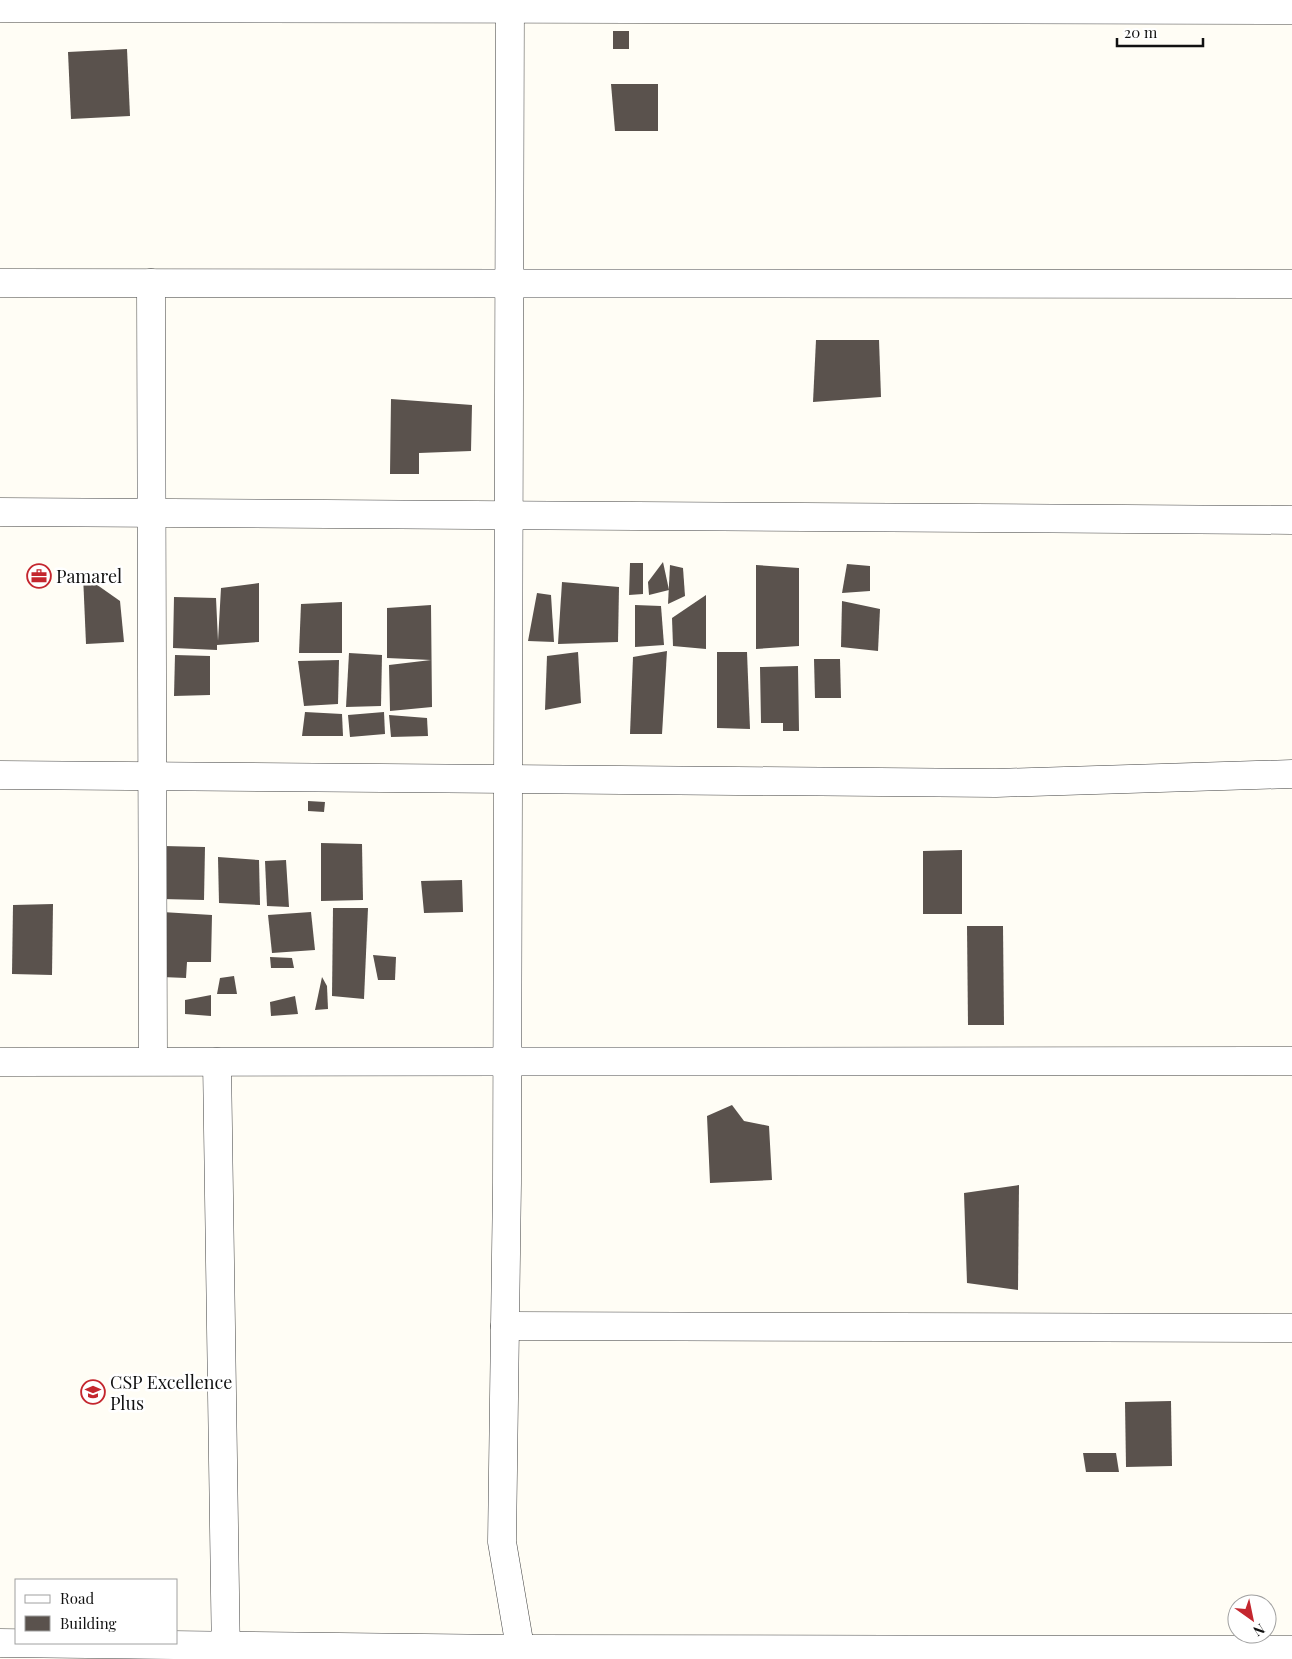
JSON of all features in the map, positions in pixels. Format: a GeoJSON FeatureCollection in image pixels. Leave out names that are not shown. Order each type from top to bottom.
{"type":"FeatureCollection","features":[{"type":"Feature","properties":{"kind":"street"},"geometry":{"type":"LineString","coordinates":[[0,8],[227,4],[1292,10]]}},
{"type":"Feature","properties":{"kind":"street"},"geometry":{"type":"LineString","coordinates":[[510,5],[507,1062],[502,1542],[521,1654]]}},
{"type":"Feature","properties":{"kind":"street"},"geometry":{"type":"LineString","coordinates":[[0,283],[1292,284]]}},
{"type":"Feature","properties":{"kind":"street"},"geometry":{"type":"LineString","coordinates":[[151,284],[153,1062]]}},
{"type":"Feature","properties":{"kind":"street"},"geometry":{"type":"LineString","coordinates":[[0,512],[1292,520]]}},
{"type":"Feature","properties":{"kind":"street"},"geometry":{"type":"LineString","coordinates":[[0,775],[996,782],[1292,774]]}},
{"type":"Feature","properties":{"kind":"street"},"geometry":{"type":"LineString","coordinates":[[0,1062],[1292,1061]]}},
{"type":"Feature","properties":{"kind":"street"},"geometry":{"type":"LineString","coordinates":[[217,1062],[226,1652]]}},
{"type":"Feature","properties":{"kind":"street"},"geometry":{"type":"LineString","coordinates":[[505,1326],[1292,1328]]}},
{"type":"Feature","properties":{"kind":"street"},"geometry":{"type":"LineString","coordinates":[[0,1643],[15,1644]]}},
{"type":"Feature","properties":{"kind":"street"},"geometry":{"type":"LineString","coordinates":[[25,1644],[226,1652],[521,1654],[1292,1650]]}},
{"type":"Feature","properties":{"kind":"building"},"geometry":{"type":"Polygon","coordinates":[[[613,31],[629,31],[629,49],[613,49],[613,31]]]}},
{"type":"Feature","properties":{"kind":"building"},"geometry":{"type":"Polygon","coordinates":[[[127,49],[130,116],[71,119],[68,52],[127,49]]]}},
{"type":"Feature","properties":{"kind":"building"},"geometry":{"type":"Polygon","coordinates":[[[611,84],[658,84],[658,131],[615,131],[611,84]]]}},
{"type":"Feature","properties":{"kind":"building"},"geometry":{"type":"Polygon","coordinates":[[[816,340],[879,340],[881,397],[813,402],[816,340]]]}},
{"type":"Feature","properties":{"kind":"building"},"geometry":{"type":"Polygon","coordinates":[[[391,399],[472,405],[471,451],[419,453],[419,474],[390,474],[391,399]]]}},
{"type":"Feature","properties":{"kind":"building"},"geometry":{"type":"Polygon","coordinates":[[[663,562],[669,590],[649,595],[648,582],[663,562]]]}},
{"type":"Feature","properties":{"kind":"building"},"geometry":{"type":"Polygon","coordinates":[[[630,563],[643,563],[643,594],[629,595],[630,563]]]}},
{"type":"Feature","properties":{"kind":"building"},"geometry":{"type":"Polygon","coordinates":[[[847,564],[870,566],[870,591],[842,593],[847,564]]]}},
{"type":"Feature","properties":{"kind":"building"},"geometry":{"type":"Polygon","coordinates":[[[670,565],[683,568],[685,596],[668,604],[670,565]]]}},
{"type":"Feature","properties":{"kind":"building"},"geometry":{"type":"Polygon","coordinates":[[[756,565],[799,568],[799,646],[756,649],[756,565]]]}},
{"type":"Feature","properties":{"kind":"building"},"geometry":{"type":"Polygon","coordinates":[[[83,575],[120,601],[124,642],[86,644],[83,575]]]}},
{"type":"Feature","properties":{"kind":"building"},"geometry":{"type":"Polygon","coordinates":[[[562,582],[619,587],[618,642],[558,644],[562,582]]]}},
{"type":"Feature","properties":{"kind":"building"},"geometry":{"type":"Polygon","coordinates":[[[259,583],[259,642],[217,645],[217,650],[173,648],[174,597],[216,598],[218,641],[221,588],[259,583]]]}},
{"type":"Feature","properties":{"kind":"building"},"geometry":{"type":"Polygon","coordinates":[[[537,593],[551,595],[554,642],[528,641],[537,593]]]}},
{"type":"Feature","properties":{"kind":"building"},"geometry":{"type":"Polygon","coordinates":[[[706,595],[706,649],[673,646],[672,618],[706,595]]]}},
{"type":"Feature","properties":{"kind":"building"},"geometry":{"type":"Polygon","coordinates":[[[842,601],[880,609],[878,651],[841,647],[842,601]]]}},
{"type":"Feature","properties":{"kind":"building"},"geometry":{"type":"Polygon","coordinates":[[[342,602],[342,653],[299,653],[301,604],[342,602]]]}},
{"type":"Feature","properties":{"kind":"building"},"geometry":{"type":"Polygon","coordinates":[[[431,605],[432,707],[390,711],[389,665],[431,660],[387,658],[387,608],[431,605]]]}},
{"type":"Feature","properties":{"kind":"building"},"geometry":{"type":"Polygon","coordinates":[[[635,605],[661,606],[664,645],[635,647],[635,605]]]}},
{"type":"Feature","properties":{"kind":"building"},"geometry":{"type":"Polygon","coordinates":[[[667,651],[662,734],[630,734],[633,657],[667,651]]]}},
{"type":"Feature","properties":{"kind":"building"},"geometry":{"type":"Polygon","coordinates":[[[578,652],[581,703],[545,710],[547,656],[578,652]]]}},
{"type":"Feature","properties":{"kind":"building"},"geometry":{"type":"Polygon","coordinates":[[[717,652],[747,652],[750,729],[717,728],[717,652]]]}},
{"type":"Feature","properties":{"kind":"building"},"geometry":{"type":"Polygon","coordinates":[[[349,653],[382,655],[381,706],[346,707],[349,653]]]}},
{"type":"Feature","properties":{"kind":"building"},"geometry":{"type":"Polygon","coordinates":[[[175,655],[210,656],[210,695],[174,696],[175,655]]]}},
{"type":"Feature","properties":{"kind":"building"},"geometry":{"type":"Polygon","coordinates":[[[814,659],[840,659],[841,698],[815,698],[814,659]]]}},
{"type":"Feature","properties":{"kind":"building"},"geometry":{"type":"Polygon","coordinates":[[[339,660],[338,704],[304,706],[298,661],[339,660]]]}},
{"type":"Feature","properties":{"kind":"building"},"geometry":{"type":"Polygon","coordinates":[[[798,666],[799,731],[783,731],[783,723],[761,723],[760,667],[798,666]]]}},
{"type":"Feature","properties":{"kind":"building"},"geometry":{"type":"Polygon","coordinates":[[[305,712],[342,714],[343,736],[302,736],[305,712]]]}},
{"type":"Feature","properties":{"kind":"building"},"geometry":{"type":"Polygon","coordinates":[[[384,712],[385,734],[350,737],[348,715],[384,712]]]}},
{"type":"Feature","properties":{"kind":"building"},"geometry":{"type":"Polygon","coordinates":[[[389,715],[427,718],[428,736],[391,737],[389,715]]]}},
{"type":"Feature","properties":{"kind":"building"},"geometry":{"type":"Polygon","coordinates":[[[308,801],[325,802],[324,812],[308,811],[308,801]]]}},
{"type":"Feature","properties":{"kind":"building"},"geometry":{"type":"Polygon","coordinates":[[[321,843],[362,844],[363,900],[321,901],[321,843]]]}},
{"type":"Feature","properties":{"kind":"building"},"geometry":{"type":"Polygon","coordinates":[[[164,846],[205,847],[204,900],[162,899],[164,846]]]}},
{"type":"Feature","properties":{"kind":"building"},"geometry":{"type":"Polygon","coordinates":[[[962,850],[962,914],[923,914],[923,851],[962,850]]]}},
{"type":"Feature","properties":{"kind":"building"},"geometry":{"type":"Polygon","coordinates":[[[218,857],[259,860],[260,905],[219,903],[218,857]]]}},
{"type":"Feature","properties":{"kind":"building"},"geometry":{"type":"Polygon","coordinates":[[[286,860],[289,907],[267,906],[265,861],[286,860]]]}},
{"type":"Feature","properties":{"kind":"building"},"geometry":{"type":"Polygon","coordinates":[[[462,880],[463,912],[424,913],[421,881],[462,880]]]}},
{"type":"Feature","properties":{"kind":"building"},"geometry":{"type":"Polygon","coordinates":[[[53,904],[52,975],[12,974],[13,905],[53,904]]]}},
{"type":"Feature","properties":{"kind":"building"},"geometry":{"type":"Polygon","coordinates":[[[333,908],[368,908],[364,999],[332,996],[333,908]]]}},
{"type":"Feature","properties":{"kind":"building"},"geometry":{"type":"Polygon","coordinates":[[[162,912],[212,915],[211,962],[187,962],[186,978],[162,977],[162,912]]]}},
{"type":"Feature","properties":{"kind":"building"},"geometry":{"type":"Polygon","coordinates":[[[311,912],[315,950],[272,953],[268,915],[311,912]]]}},
{"type":"Feature","properties":{"kind":"building"},"geometry":{"type":"Polygon","coordinates":[[[967,926],[1003,926],[1004,1025],[968,1025],[967,926]]]}},
{"type":"Feature","properties":{"kind":"building"},"geometry":{"type":"Polygon","coordinates":[[[373,955],[396,957],[395,980],[378,980],[373,955]]]}},
{"type":"Feature","properties":{"kind":"building"},"geometry":{"type":"Polygon","coordinates":[[[270,957],[292,958],[294,968],[271,968],[270,957]]]}},
{"type":"Feature","properties":{"kind":"building"},"geometry":{"type":"Polygon","coordinates":[[[234,976],[237,994],[217,994],[220,978],[234,976]]]}},
{"type":"Feature","properties":{"kind":"building"},"geometry":{"type":"Polygon","coordinates":[[[322,977],[327,986],[328,1009],[315,1010],[322,977]]]}},
{"type":"Feature","properties":{"kind":"building"},"geometry":{"type":"Polygon","coordinates":[[[211,995],[211,1016],[185,1014],[185,1000],[211,995]]]}},
{"type":"Feature","properties":{"kind":"building"},"geometry":{"type":"Polygon","coordinates":[[[295,996],[298,1014],[271,1016],[270,1002],[295,996]]]}},
{"type":"Feature","properties":{"kind":"building"},"geometry":{"type":"Polygon","coordinates":[[[732,1105],[744,1121],[769,1126],[772,1180],[710,1183],[707,1116],[732,1105]]]}},
{"type":"Feature","properties":{"kind":"building"},"geometry":{"type":"Polygon","coordinates":[[[1019,1185],[1018,1290],[967,1283],[964,1193],[1019,1185]]]}},
{"type":"Feature","properties":{"kind":"building"},"geometry":{"type":"Polygon","coordinates":[[[1171,1401],[1172,1466],[1126,1467],[1125,1402],[1171,1401]]]}},
{"type":"Feature","properties":{"kind":"building"},"geometry":{"type":"Polygon","coordinates":[[[1083,1453],[1116,1453],[1119,1472],[1086,1472],[1083,1453]]]}},
{"type":"Feature","properties":{"kind":"place","name":"Pamarel"},"geometry":{"type":"Point","coordinates":[39,576]}},
{"type":"Feature","properties":{"kind":"place","name":"CSP Excellence Plus"},"geometry":{"type":"Point","coordinates":[93,1392]}}]}
